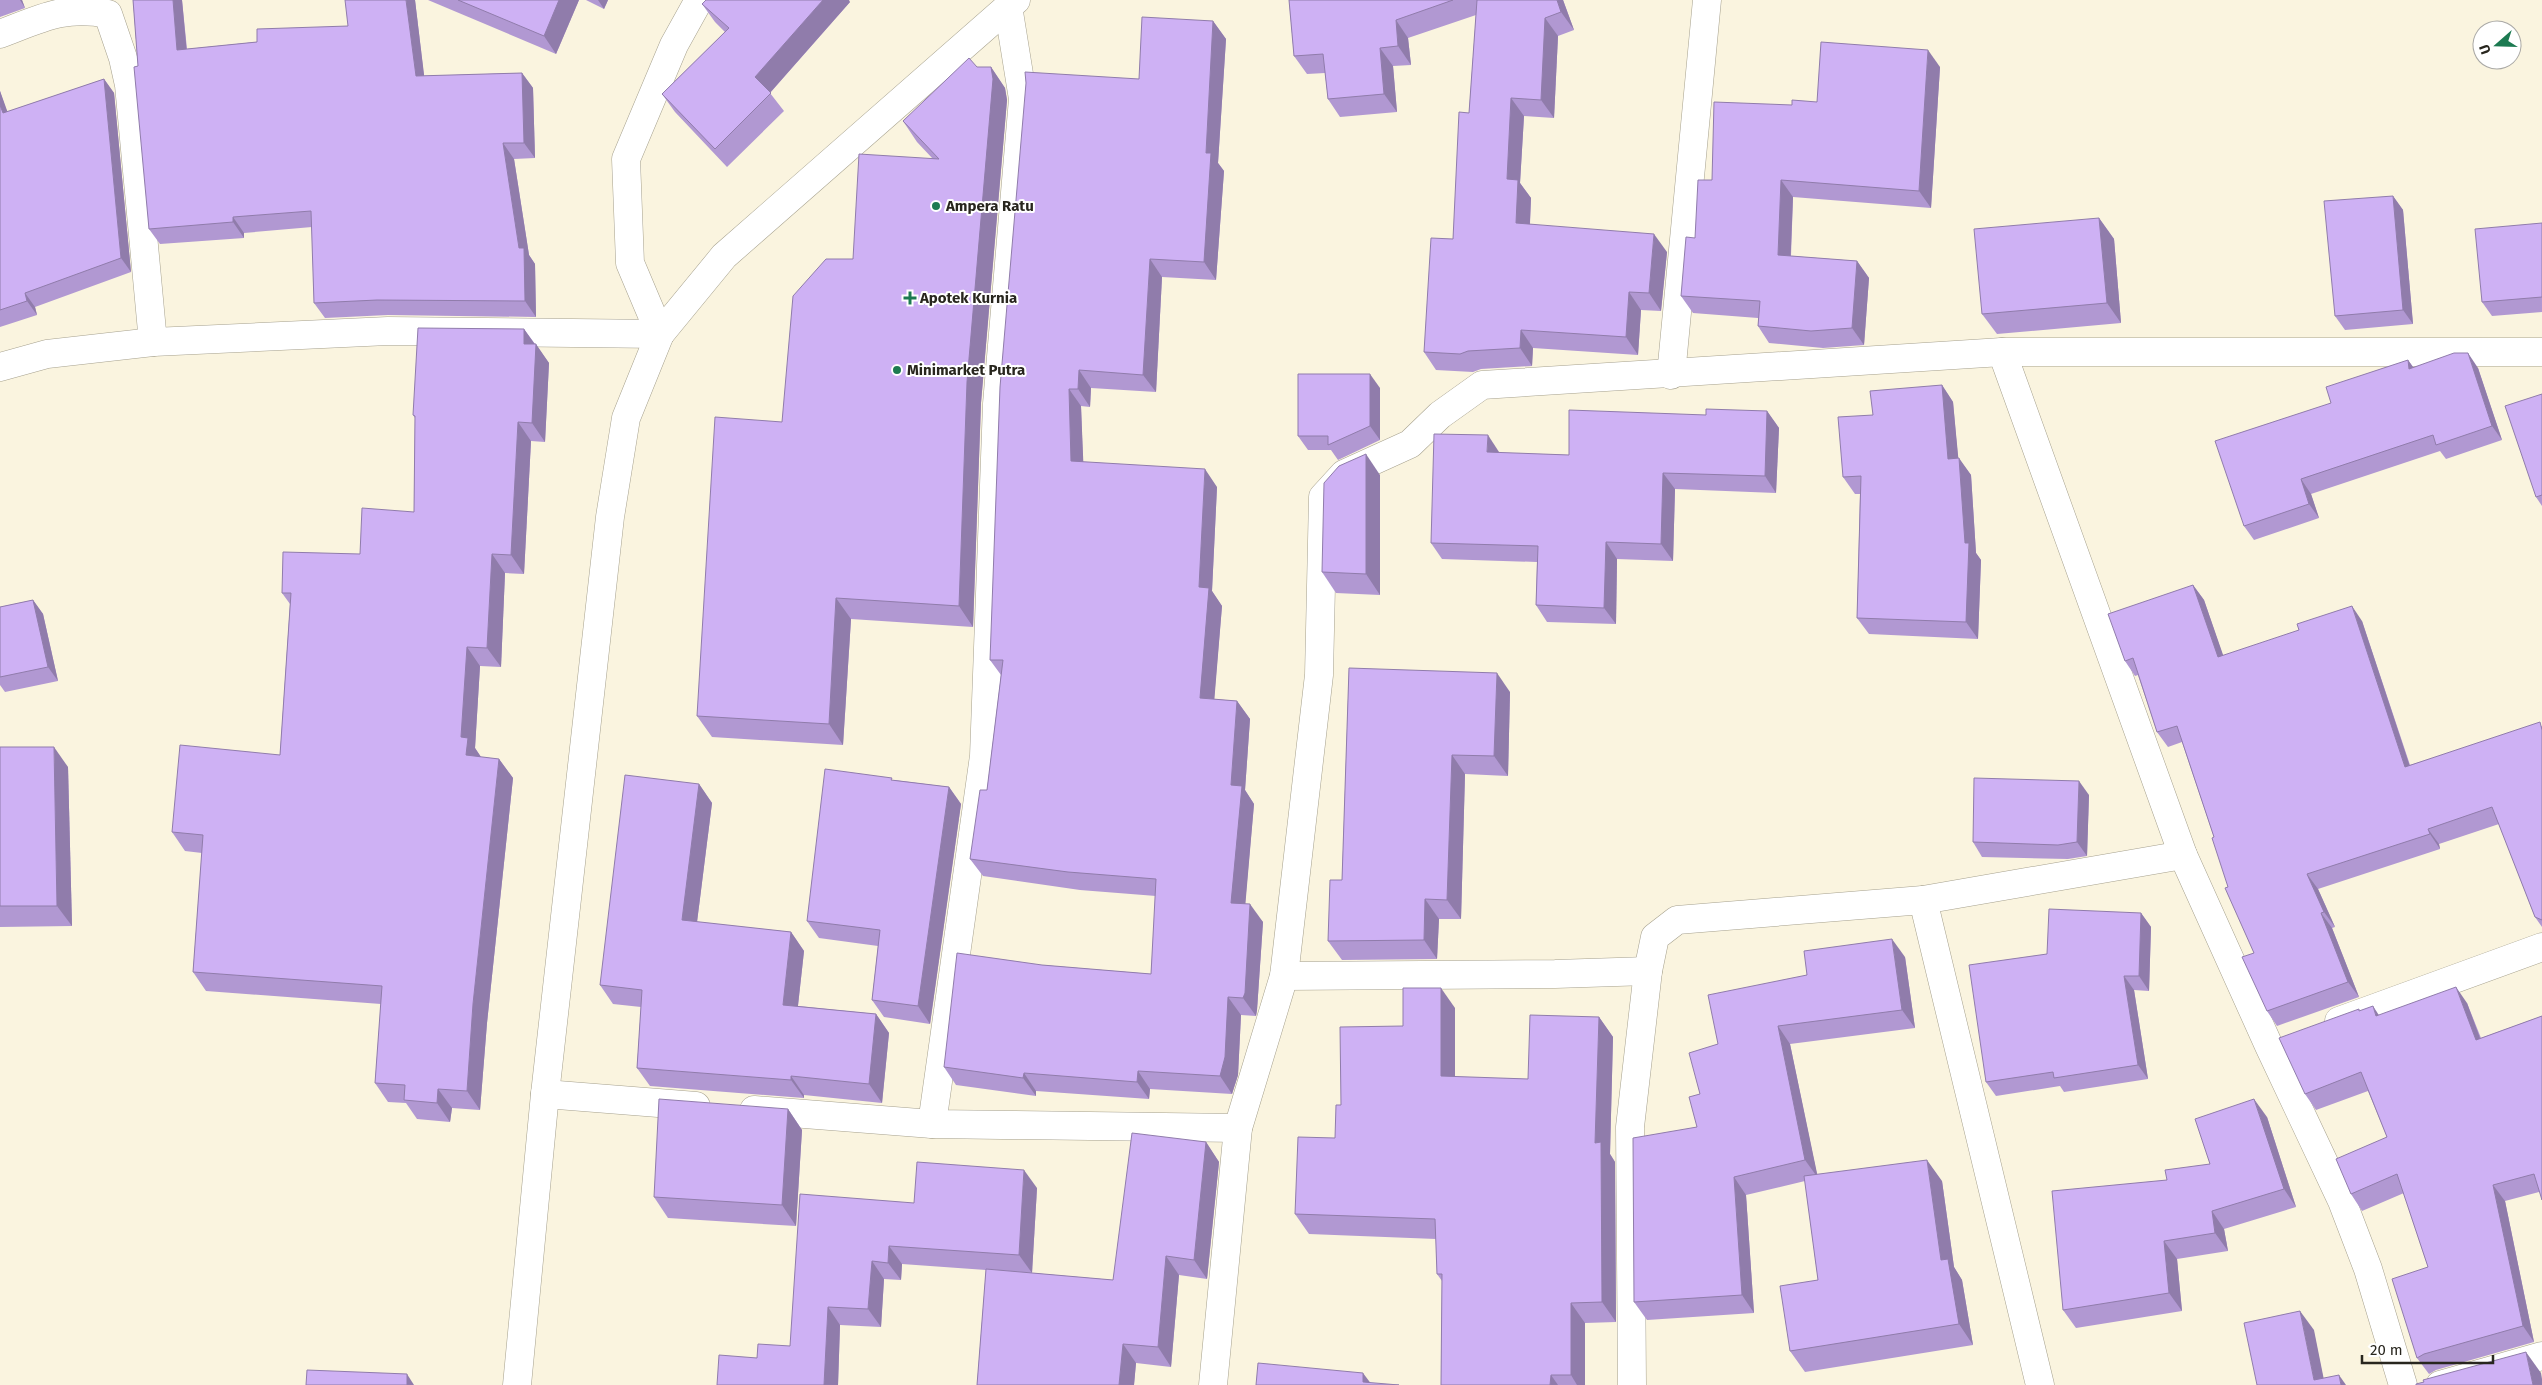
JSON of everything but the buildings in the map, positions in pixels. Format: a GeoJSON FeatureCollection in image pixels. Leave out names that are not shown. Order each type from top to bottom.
{"type":"FeatureCollection","features":[{"type":"Feature","properties":{"kind":"main road"},"geometry":{"type":"LineString","coordinates":[[660,334],[630,263],[626,159],[674,45],[699,0]]}},
{"type":"Feature","properties":{"kind":"main road"},"geometry":{"type":"LineString","coordinates":[[1671,375],[1707,0]]}},
{"type":"Feature","properties":{"kind":"main road"},"geometry":{"type":"LineString","coordinates":[[517,1385],[545,1094],[610,517],[626,418],[660,334],[724,256],[1012,3]]}},
{"type":"Feature","properties":{"kind":"main road"},"geometry":{"type":"LineString","coordinates":[[932,1124],[984,756],[997,404],[1022,99],[1012,3]]}},
{"type":"Feature","properties":{"kind":"main road"},"geometry":{"type":"LineString","coordinates":[[0,34],[60,11],[90,10],[108,14],[123,58],[128,85],[153,342]]}},
{"type":"Feature","properties":{"kind":"main road"},"geometry":{"type":"LineString","coordinates":[[0,366],[48,354],[153,342],[388,332],[660,334]]}},
{"type":"Feature","properties":{"kind":"main road"},"geometry":{"type":"LineString","coordinates":[[2002,352],[2183,855],[2345,1210],[2368,1269],[2403,1385]]}},
{"type":"Feature","properties":{"kind":"main road"},"geometry":{"type":"LineString","coordinates":[[1213,1385],[1238,1128],[1284,976],[1319,675],[1323,496],[1344,474],[1410,444],[1440,415],[1482,385],[1671,375],[2002,352],[2542,352]]}},
{"type":"Feature","properties":{"kind":"main road"},"geometry":{"type":"LineString","coordinates":[[1632,1385],[1630,1127],[1648,971],[1655,937],[1677,920],[1924,900],[2183,855]]}},
{"type":"Feature","properties":{"kind":"main road"},"geometry":{"type":"LineString","coordinates":[[1924,900],[2040,1385]]}},
{"type":"Feature","properties":{"kind":"main road"},"geometry":{"type":"LineString","coordinates":[[2269,1046],[2542,947]]}},
{"type":"Feature","properties":{"kind":"main road"},"geometry":{"type":"LineString","coordinates":[[1284,976],[1555,974],[1648,971]]}},
{"type":"Feature","properties":{"kind":"main road"},"geometry":{"type":"LineString","coordinates":[[545,1094],[932,1124],[1238,1128]]}},
{"type":"Feature","properties":{"kind":"main road"},"geometry":{"type":"LineString","coordinates":[[2440,1385],[2542,1356]]}},
{"type":"Feature","properties":{"kind":"place","name":"Ampera Ratu"},"geometry":{"type":"Point","coordinates":[936,206]}},
{"type":"Feature","properties":{"kind":"place","name":"Apotek Kurnia"},"geometry":{"type":"Point","coordinates":[910,298]}},
{"type":"Feature","properties":{"kind":"place","name":"Minimarket Putra"},"geometry":{"type":"Point","coordinates":[897,370]}}]}
